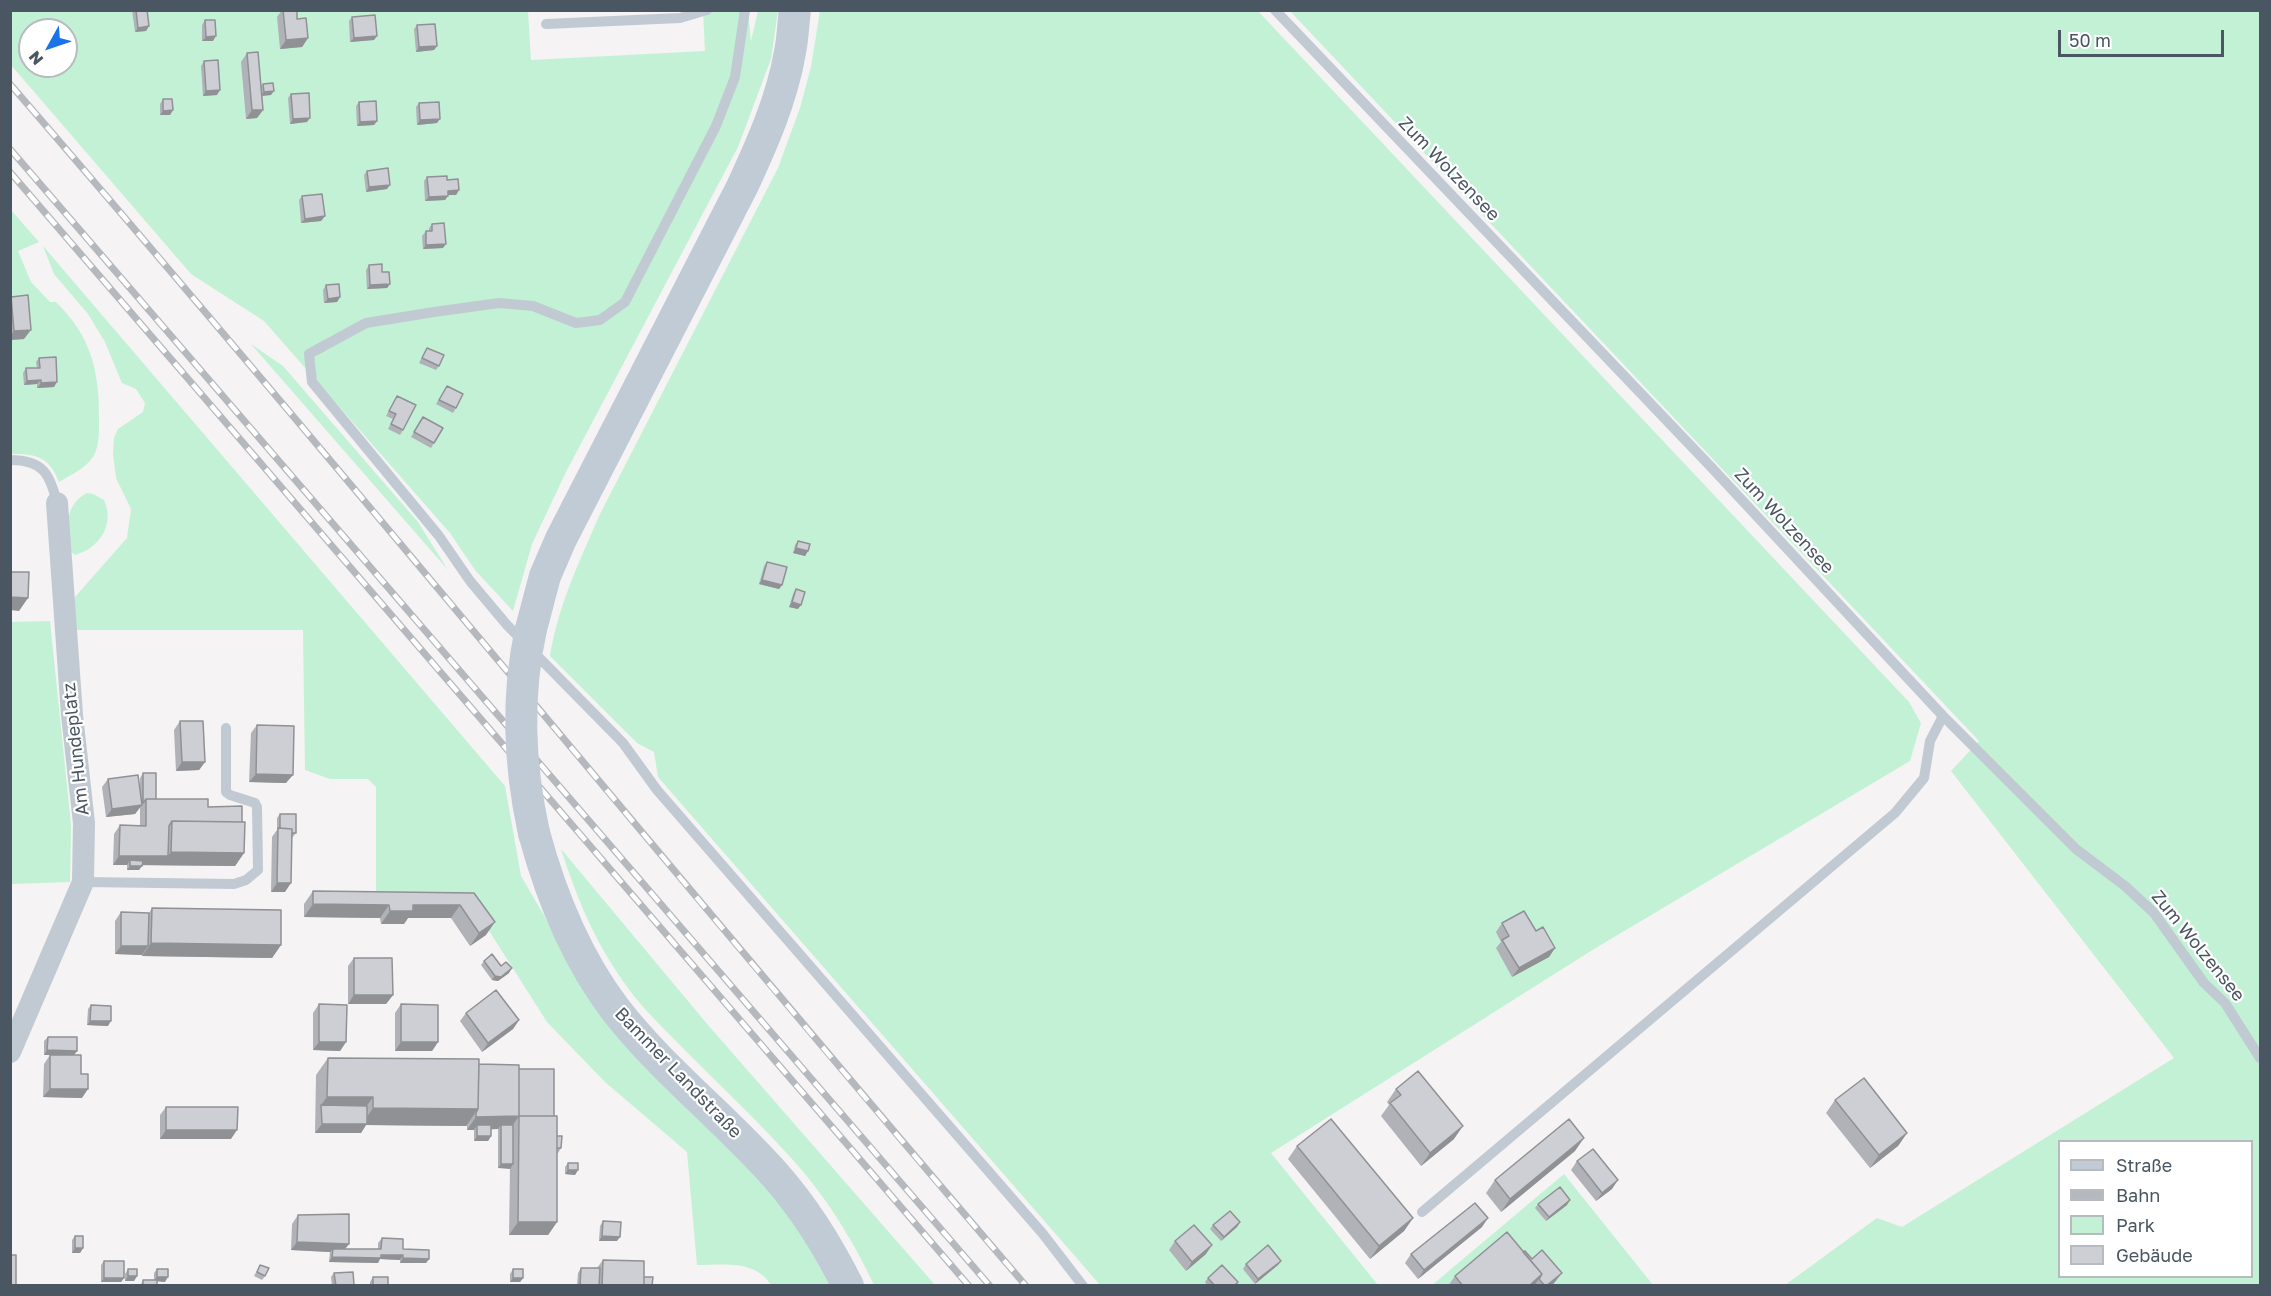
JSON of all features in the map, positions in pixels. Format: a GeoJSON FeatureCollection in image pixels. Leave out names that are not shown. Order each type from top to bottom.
{"type":"FeatureCollection","features":[{"type":"Feature","properties":{"kind":"main road","name":"Bammer Landstraße"},"geometry":{"type":"LineString","coordinates":[[795,10],[790,53],[775,109],[760,149],[561,539],[545,576],[531,629],[522,692],[520,739],[523,773],[534,833],[544,872],[568,933],[615,1009],[652,1050],[775,1175],[800,1206],[829,1248],[848,1286]]}},
{"type":"Feature","properties":{"kind":"street","name":"Am Hundeplatz"},"geometry":{"type":"LineString","coordinates":[[10,1052],[83,882],[84,823],[72,715],[57,503]]}},
{"type":"Feature","properties":{"kind":"lane"},"geometry":{"type":"LineString","coordinates":[[546,24],[680,18],[707,10]]}},
{"type":"Feature","properties":{"kind":"lane"},"geometry":{"type":"LineString","coordinates":[[745,10],[735,77],[716,126],[625,302],[600,320],[576,323],[533,306],[499,303],[366,323],[309,354],[312,382],[439,536],[470,581],[500,616],[622,743],[657,790],[1042,1234],[1083,1286]]}},
{"type":"Feature","properties":{"kind":"lane","name":"Zum Wolzensee"},"geometry":{"type":"LineString","coordinates":[[1275,10],[1712,468],[1943,716],[2076,849],[2125,886],[2154,913],[2204,983],[2225,1003],[2260,1058]]}},
{"type":"Feature","properties":{"kind":"lane","name":"Am Hundeplatz"},"geometry":{"type":"LineString","coordinates":[[10,460],[22,460],[43,469],[48,474],[57,503]]}},
{"type":"Feature","properties":{"kind":"lane"},"geometry":{"type":"LineString","coordinates":[[1422,1212],[1895,813],[1924,778],[1930,741],[1934,729],[1943,716]]}},
{"type":"Feature","properties":{"kind":"lane"},"geometry":{"type":"LineString","coordinates":[[83,882],[234,884],[253,876],[258,870],[257,807],[255,802],[226,792],[226,729]]}},
{"type":"Feature","properties":{"kind":"green space"},"geometry":{"type":"Polygon","coordinates":[[[1257,10],[1909,702],[1921,723],[1910,761],[1594,949],[1271,1153],[1378,1285],[1101,1286],[658,777],[654,752],[637,743],[550,656],[564,601],[600,514],[778,168],[800,108],[811,67],[820,11],[1257,10]]]}},
{"type":"Feature","properties":{"kind":"green space"},"geometry":{"type":"Polygon","coordinates":[[[10,11],[528,11],[531,60],[705,51],[703,11],[748,11],[751,41],[758,11],[778,11],[771,59],[738,147],[566,472],[532,544],[513,611],[475,570],[450,533],[264,321],[191,274],[22,78],[78,78],[78,18],[18,18],[18,73],[11,65],[10,11]]]}},
{"type":"Feature","properties":{"kind":"green space"},"geometry":{"type":"Polygon","coordinates":[[[1290,11],[2260,11],[2260,1285],[1785,1285],[1877,1218],[1902,1227],[2174,1058],[1951,771],[1979,741],[1290,11]]]}},
{"type":"Feature","properties":{"kind":"green space"},"geometry":{"type":"Polygon","coordinates":[[[10,209],[39,242],[18,251],[31,282],[50,302],[56,302],[77,327],[90,354],[97,383],[99,432],[95,453],[86,465],[59,482],[51,467],[41,458],[11,454],[10,209]]]}},
{"type":"Feature","properties":{"kind":"green space"},"geometry":{"type":"Polygon","coordinates":[[[43,246],[505,786],[521,876],[595,1003],[786,1208],[835,1285],[771,1285],[756,1271],[747,1267],[728,1264],[697,1265],[687,1152],[605,1082],[547,1022],[481,918],[376,899],[376,787],[368,779],[330,779],[305,770],[303,630],[71,630],[75,597],[127,538],[131,509],[116,478],[114,438],[118,429],[143,412],[145,403],[136,389],[122,383],[105,342],[88,314],[54,274],[43,246]]]}},
{"type":"Feature","properties":{"kind":"green space"},"geometry":{"type":"Polygon","coordinates":[[[251,344],[283,366],[418,522],[448,570],[251,344]]]}},
{"type":"Feature","properties":{"kind":"green space"},"geometry":{"type":"Polygon","coordinates":[[[87,493],[104,500],[108,518],[98,541],[84,552],[75,555],[70,551],[68,519],[74,504],[87,493]]]}},
{"type":"Feature","properties":{"kind":"green space"},"geometry":{"type":"Polygon","coordinates":[[[50,621],[71,825],[70,882],[11,884],[11,622],[50,621]]]}},
{"type":"Feature","properties":{"kind":"green space"},"geometry":{"type":"Polygon","coordinates":[[[561,849],[708,1025],[935,1285],[874,1285],[844,1229],[795,1162],[628,989],[594,933],[561,849]]]}},
{"type":"Feature","properties":{"kind":"green space"},"geometry":{"type":"Polygon","coordinates":[[[1564,1174],[1653,1285],[1431,1286],[1564,1174]]]}},
{"type":"Feature","properties":{"kind":"building"},"geometry":{"type":"Polygon","coordinates":[[[136,10],[147,10],[149,26],[138,28],[136,10]]]}},
{"type":"Feature","properties":{"kind":"building"},"geometry":{"type":"Polygon","coordinates":[[[283,10],[297,10],[297,19],[306,18],[308,38],[286,40],[283,10]]]}},
{"type":"Feature","properties":{"kind":"building"},"geometry":{"type":"Polygon","coordinates":[[[375,15],[377,36],[354,38],[352,17],[375,15]]]}},
{"type":"Feature","properties":{"kind":"building"},"geometry":{"type":"Polygon","coordinates":[[[205,20],[215,20],[216,36],[206,37],[205,20]]]}},
{"type":"Feature","properties":{"kind":"building"},"geometry":{"type":"Polygon","coordinates":[[[435,24],[437,46],[419,47],[417,25],[435,24]]]}},
{"type":"Feature","properties":{"kind":"building"},"geometry":{"type":"Polygon","coordinates":[[[258,52],[263,110],[252,110],[247,53],[258,52]]]}},
{"type":"Feature","properties":{"kind":"building"},"geometry":{"type":"Polygon","coordinates":[[[218,60],[220,90],[206,91],[204,61],[218,60]]]}},
{"type":"Feature","properties":{"kind":"building"},"geometry":{"type":"Polygon","coordinates":[[[273,83],[274,91],[264,92],[263,84],[273,83]]]}},
{"type":"Feature","properties":{"kind":"building"},"geometry":{"type":"Polygon","coordinates":[[[309,93],[310,118],[293,119],[291,94],[309,93]]]}},
{"type":"Feature","properties":{"kind":"building"},"geometry":{"type":"Polygon","coordinates":[[[163,99],[172,99],[173,110],[163,111],[163,99]]]}},
{"type":"Feature","properties":{"kind":"building"},"geometry":{"type":"Polygon","coordinates":[[[376,101],[377,121],[360,122],[359,102],[376,101]]]}},
{"type":"Feature","properties":{"kind":"building"},"geometry":{"type":"Polygon","coordinates":[[[439,102],[440,119],[420,120],[419,103],[439,102]]]}},
{"type":"Feature","properties":{"kind":"building"},"geometry":{"type":"Polygon","coordinates":[[[388,168],[390,185],[369,187],[367,171],[388,168]]]}},
{"type":"Feature","properties":{"kind":"building"},"geometry":{"type":"Polygon","coordinates":[[[447,176],[447,180],[458,179],[459,190],[448,191],[448,196],[429,197],[427,177],[447,176]]]}},
{"type":"Feature","properties":{"kind":"building"},"geometry":{"type":"Polygon","coordinates":[[[322,194],[325,216],[305,219],[302,196],[322,194]]]}},
{"type":"Feature","properties":{"kind":"building"},"geometry":{"type":"Polygon","coordinates":[[[444,223],[446,244],[426,245],[426,231],[432,231],[432,224],[444,223]]]}},
{"type":"Feature","properties":{"kind":"building"},"geometry":{"type":"Polygon","coordinates":[[[382,264],[382,272],[389,272],[390,284],[370,285],[369,265],[382,264]]]}},
{"type":"Feature","properties":{"kind":"building"},"geometry":{"type":"Polygon","coordinates":[[[339,284],[340,297],[328,299],[326,285],[339,284]]]}},
{"type":"Feature","properties":{"kind":"building"},"geometry":{"type":"Polygon","coordinates":[[[28,295],[31,330],[14,331],[11,297],[28,295]]]}},
{"type":"Feature","properties":{"kind":"building"},"geometry":{"type":"Polygon","coordinates":[[[427,348],[444,355],[439,366],[422,358],[427,348]]]}},
{"type":"Feature","properties":{"kind":"building"},"geometry":{"type":"Polygon","coordinates":[[[56,357],[57,382],[27,381],[26,368],[40,368],[39,358],[56,357]]]}},
{"type":"Feature","properties":{"kind":"building"},"geometry":{"type":"Polygon","coordinates":[[[447,386],[463,394],[456,408],[439,400],[447,386]]]}},
{"type":"Feature","properties":{"kind":"building"},"geometry":{"type":"Polygon","coordinates":[[[397,396],[416,405],[403,430],[391,424],[396,414],[389,411],[397,396]]]}},
{"type":"Feature","properties":{"kind":"building"},"geometry":{"type":"Polygon","coordinates":[[[423,417],[443,428],[434,443],[414,432],[423,417]]]}},
{"type":"Feature","properties":{"kind":"building"},"geometry":{"type":"Polygon","coordinates":[[[798,541],[810,544],[808,551],[796,548],[798,541]]]}},
{"type":"Feature","properties":{"kind":"building"},"geometry":{"type":"Polygon","coordinates":[[[767,562],[787,567],[782,585],[762,580],[767,562]]]}},
{"type":"Feature","properties":{"kind":"building"},"geometry":{"type":"Polygon","coordinates":[[[10,572],[29,572],[28,598],[10,597],[10,572]]]}},
{"type":"Feature","properties":{"kind":"building"},"geometry":{"type":"Polygon","coordinates":[[[796,589],[805,592],[801,605],[792,602],[796,589]]]}},
{"type":"Feature","properties":{"kind":"building"},"geometry":{"type":"Polygon","coordinates":[[[180,721],[203,721],[205,762],[182,762],[180,721]]]}},
{"type":"Feature","properties":{"kind":"building"},"geometry":{"type":"Polygon","coordinates":[[[257,725],[294,726],[293,775],[256,774],[257,725]]]}},
{"type":"Feature","properties":{"kind":"building"},"geometry":{"type":"Polygon","coordinates":[[[143,773],[156,773],[156,799],[146,799],[143,803],[143,773]]]}},
{"type":"Feature","properties":{"kind":"building"},"geometry":{"type":"Polygon","coordinates":[[[138,775],[142,805],[112,809],[108,779],[138,775]]]}},
{"type":"Feature","properties":{"kind":"building"},"geometry":{"type":"Polygon","coordinates":[[[146,799],[208,799],[208,807],[242,806],[242,822],[172,821],[169,826],[168,856],[119,856],[120,825],[146,826],[146,799]]]}},
{"type":"Feature","properties":{"kind":"building"},"geometry":{"type":"Polygon","coordinates":[[[280,814],[296,814],[296,833],[292,833],[292,829],[280,828],[280,814]]]}},
{"type":"Feature","properties":{"kind":"building"},"geometry":{"type":"Polygon","coordinates":[[[172,821],[245,822],[244,853],[171,852],[172,821]]]}},
{"type":"Feature","properties":{"kind":"building"},"geometry":{"type":"Polygon","coordinates":[[[278,828],[292,829],[291,883],[277,883],[278,828]]]}},
{"type":"Feature","properties":{"kind":"building"},"geometry":{"type":"Polygon","coordinates":[[[130,860],[143,861],[142,866],[130,866],[130,860]]]}},
{"type":"Feature","properties":{"kind":"building"},"geometry":{"type":"Polygon","coordinates":[[[313,891],[474,893],[495,922],[479,933],[460,905],[413,905],[413,911],[390,911],[389,905],[313,904],[313,891]]]}},
{"type":"Feature","properties":{"kind":"building"},"geometry":{"type":"Polygon","coordinates":[[[152,908],[281,910],[281,945],[151,943],[152,908]]]}},
{"type":"Feature","properties":{"kind":"building"},"geometry":{"type":"Polygon","coordinates":[[[1524,911],[1536,931],[1543,927],[1555,948],[1519,968],[1502,940],[1509,936],[1502,923],[1524,911]]]}},
{"type":"Feature","properties":{"kind":"building"},"geometry":{"type":"Polygon","coordinates":[[[121,912],[149,913],[148,946],[121,946],[121,912]]]}},
{"type":"Feature","properties":{"kind":"building"},"geometry":{"type":"Polygon","coordinates":[[[492,954],[501,966],[506,962],[512,968],[501,977],[495,976],[484,961],[492,954]]]}},
{"type":"Feature","properties":{"kind":"building"},"geometry":{"type":"Polygon","coordinates":[[[354,958],[392,958],[393,995],[354,995],[354,958]]]}},
{"type":"Feature","properties":{"kind":"building"},"geometry":{"type":"Polygon","coordinates":[[[496,990],[519,1020],[488,1043],[466,1013],[496,990]]]}},
{"type":"Feature","properties":{"kind":"building"},"geometry":{"type":"Polygon","coordinates":[[[319,1004],[347,1005],[346,1042],[319,1042],[319,1004]]]}},
{"type":"Feature","properties":{"kind":"building"},"geometry":{"type":"Polygon","coordinates":[[[401,1004],[438,1005],[438,1042],[401,1042],[401,1004]]]}},
{"type":"Feature","properties":{"kind":"building"},"geometry":{"type":"Polygon","coordinates":[[[91,1005],[111,1006],[111,1021],[90,1021],[91,1005]]]}},
{"type":"Feature","properties":{"kind":"building"},"geometry":{"type":"Polygon","coordinates":[[[48,1037],[77,1037],[77,1051],[47,1050],[48,1037]]]}},
{"type":"Feature","properties":{"kind":"building"},"geometry":{"type":"Polygon","coordinates":[[[50,1055],[81,1055],[81,1074],[88,1074],[88,1089],[50,1089],[50,1055]]]}},
{"type":"Feature","properties":{"kind":"building"},"geometry":{"type":"Polygon","coordinates":[[[328,1058],[479,1059],[478,1109],[373,1108],[373,1097],[327,1097],[328,1058]]]}},
{"type":"Feature","properties":{"kind":"building"},"geometry":{"type":"Polygon","coordinates":[[[479,1064],[519,1065],[519,1116],[476,1117],[479,1064]]]}},
{"type":"Feature","properties":{"kind":"building"},"geometry":{"type":"Polygon","coordinates":[[[519,1069],[554,1069],[554,1116],[519,1116],[519,1069]]]}},
{"type":"Feature","properties":{"kind":"building"},"geometry":{"type":"Polygon","coordinates":[[[1418,1071],[1463,1126],[1430,1153],[1390,1103],[1401,1095],[1396,1089],[1418,1071]]]}},
{"type":"Feature","properties":{"kind":"building"},"geometry":{"type":"Polygon","coordinates":[[[1864,1078],[1907,1133],[1879,1155],[1835,1100],[1864,1078]]]}},
{"type":"Feature","properties":{"kind":"building"},"geometry":{"type":"Polygon","coordinates":[[[321,1105],[367,1106],[367,1124],[322,1124],[321,1105]]]}},
{"type":"Feature","properties":{"kind":"building"},"geometry":{"type":"Polygon","coordinates":[[[166,1107],[238,1107],[237,1130],[166,1130],[166,1107]]]}},
{"type":"Feature","properties":{"kind":"building"},"geometry":{"type":"Polygon","coordinates":[[[519,1116],[557,1116],[557,1222],[518,1222],[519,1116]]]}},
{"type":"Feature","properties":{"kind":"building"},"geometry":{"type":"Polygon","coordinates":[[[1331,1119],[1413,1218],[1379,1246],[1297,1146],[1331,1119]]]}},
{"type":"Feature","properties":{"kind":"building"},"geometry":{"type":"Polygon","coordinates":[[[1569,1119],[1584,1138],[1510,1199],[1495,1180],[1569,1119]]]}},
{"type":"Feature","properties":{"kind":"building"},"geometry":{"type":"Polygon","coordinates":[[[477,1125],[491,1125],[491,1136],[477,1136],[477,1125]]]}},
{"type":"Feature","properties":{"kind":"building"},"geometry":{"type":"Polygon","coordinates":[[[501,1125],[513,1125],[513,1164],[501,1164],[501,1125]]]}},
{"type":"Feature","properties":{"kind":"building"},"geometry":{"type":"Polygon","coordinates":[[[557,1136],[562,1136],[561,1148],[557,1148],[557,1136]]]}},
{"type":"Feature","properties":{"kind":"building"},"geometry":{"type":"Polygon","coordinates":[[[1593,1149],[1618,1180],[1602,1193],[1577,1161],[1593,1149]]]}},
{"type":"Feature","properties":{"kind":"building"},"geometry":{"type":"Polygon","coordinates":[[[568,1163],[578,1163],[578,1170],[568,1170],[568,1163]]]}},
{"type":"Feature","properties":{"kind":"building"},"geometry":{"type":"Polygon","coordinates":[[[1560,1187],[1570,1200],[1549,1217],[1538,1204],[1560,1187]]]}},
{"type":"Feature","properties":{"kind":"building"},"geometry":{"type":"Polygon","coordinates":[[[1475,1203],[1488,1218],[1424,1270],[1411,1254],[1475,1203]]]}},
{"type":"Feature","properties":{"kind":"building"},"geometry":{"type":"Polygon","coordinates":[[[1230,1211],[1240,1222],[1224,1237],[1213,1225],[1230,1211]]]}},
{"type":"Feature","properties":{"kind":"building"},"geometry":{"type":"Polygon","coordinates":[[[349,1214],[349,1244],[297,1242],[298,1215],[349,1214]]]}},
{"type":"Feature","properties":{"kind":"building"},"geometry":{"type":"Polygon","coordinates":[[[603,1221],[621,1222],[620,1237],[602,1236],[603,1221]]]}},
{"type":"Feature","properties":{"kind":"building"},"geometry":{"type":"Polygon","coordinates":[[[1194,1225],[1212,1245],[1192,1262],[1175,1241],[1194,1225]]]}},
{"type":"Feature","properties":{"kind":"building"},"geometry":{"type":"Polygon","coordinates":[[[1507,1232],[1542,1274],[1529,1286],[1463,1286],[1455,1276],[1507,1232]]]}},
{"type":"Feature","properties":{"kind":"building"},"geometry":{"type":"Polygon","coordinates":[[[75,1236],[83,1236],[83,1248],[75,1248],[75,1236]]]}},
{"type":"Feature","properties":{"kind":"building"},"geometry":{"type":"Polygon","coordinates":[[[382,1238],[403,1239],[403,1249],[429,1250],[429,1259],[403,1258],[403,1255],[381,1255],[381,1258],[332,1257],[333,1249],[381,1249],[382,1238]]]}},
{"type":"Feature","properties":{"kind":"building"},"geometry":{"type":"Polygon","coordinates":[[[1268,1245],[1281,1261],[1258,1279],[1246,1264],[1268,1245]]]}},
{"type":"Feature","properties":{"kind":"building"},"geometry":{"type":"Polygon","coordinates":[[[1542,1250],[1562,1273],[1546,1286],[1539,1279],[1542,1274],[1523,1252],[1525,1251],[1532,1259],[1542,1250]]]}},
{"type":"Feature","properties":{"kind":"building"},"geometry":{"type":"Polygon","coordinates":[[[10,1255],[16,1255],[16,1286],[10,1286],[10,1255]]]}},
{"type":"Feature","properties":{"kind":"building"},"geometry":{"type":"Polygon","coordinates":[[[603,1260],[644,1261],[644,1286],[602,1286],[603,1260]]]}},
{"type":"Feature","properties":{"kind":"building"},"geometry":{"type":"Polygon","coordinates":[[[104,1261],[124,1261],[124,1278],[104,1278],[104,1261]]]}},
{"type":"Feature","properties":{"kind":"building"},"geometry":{"type":"Polygon","coordinates":[[[260,1265],[269,1268],[265,1276],[257,1272],[260,1265]]]}},
{"type":"Feature","properties":{"kind":"building"},"geometry":{"type":"Polygon","coordinates":[[[1222,1265],[1238,1282],[1234,1286],[1215,1286],[1208,1278],[1222,1265]]]}},
{"type":"Feature","properties":{"kind":"building"},"geometry":{"type":"Polygon","coordinates":[[[581,1268],[600,1268],[599,1286],[580,1286],[581,1268]]]}},
{"type":"Feature","properties":{"kind":"building"},"geometry":{"type":"Polygon","coordinates":[[[128,1269],[137,1269],[137,1276],[128,1276],[128,1269]]]}},
{"type":"Feature","properties":{"kind":"building"},"geometry":{"type":"Polygon","coordinates":[[[157,1269],[168,1269],[168,1277],[157,1277],[157,1269]]]}},
{"type":"Feature","properties":{"kind":"building"},"geometry":{"type":"Polygon","coordinates":[[[513,1269],[523,1269],[523,1278],[513,1278],[513,1269]]]}},
{"type":"Feature","properties":{"kind":"building"},"geometry":{"type":"Polygon","coordinates":[[[353,1272],[354,1285],[336,1286],[334,1273],[353,1272]]]}},
{"type":"Feature","properties":{"kind":"building"},"geometry":{"type":"Polygon","coordinates":[[[373,1277],[388,1277],[388,1286],[373,1286],[373,1277]]]}},
{"type":"Feature","properties":{"kind":"building"},"geometry":{"type":"Polygon","coordinates":[[[644,1277],[653,1277],[652,1286],[644,1286],[644,1277]]]}},
{"type":"Feature","properties":{"kind":"building"},"geometry":{"type":"Polygon","coordinates":[[[143,1280],[157,1280],[157,1286],[143,1286],[143,1280]]]}},
{"type":"Feature","properties":{"kind":"railway"},"geometry":{"type":"LineString","coordinates":[[10,84],[1026,1286]]}},
{"type":"Feature","properties":{"kind":"railway"},"geometry":{"type":"LineString","coordinates":[[10,149],[990,1286]]}},
{"type":"Feature","properties":{"kind":"railway"},"geometry":{"type":"LineString","coordinates":[[10,172],[969,1286]]}}]}
